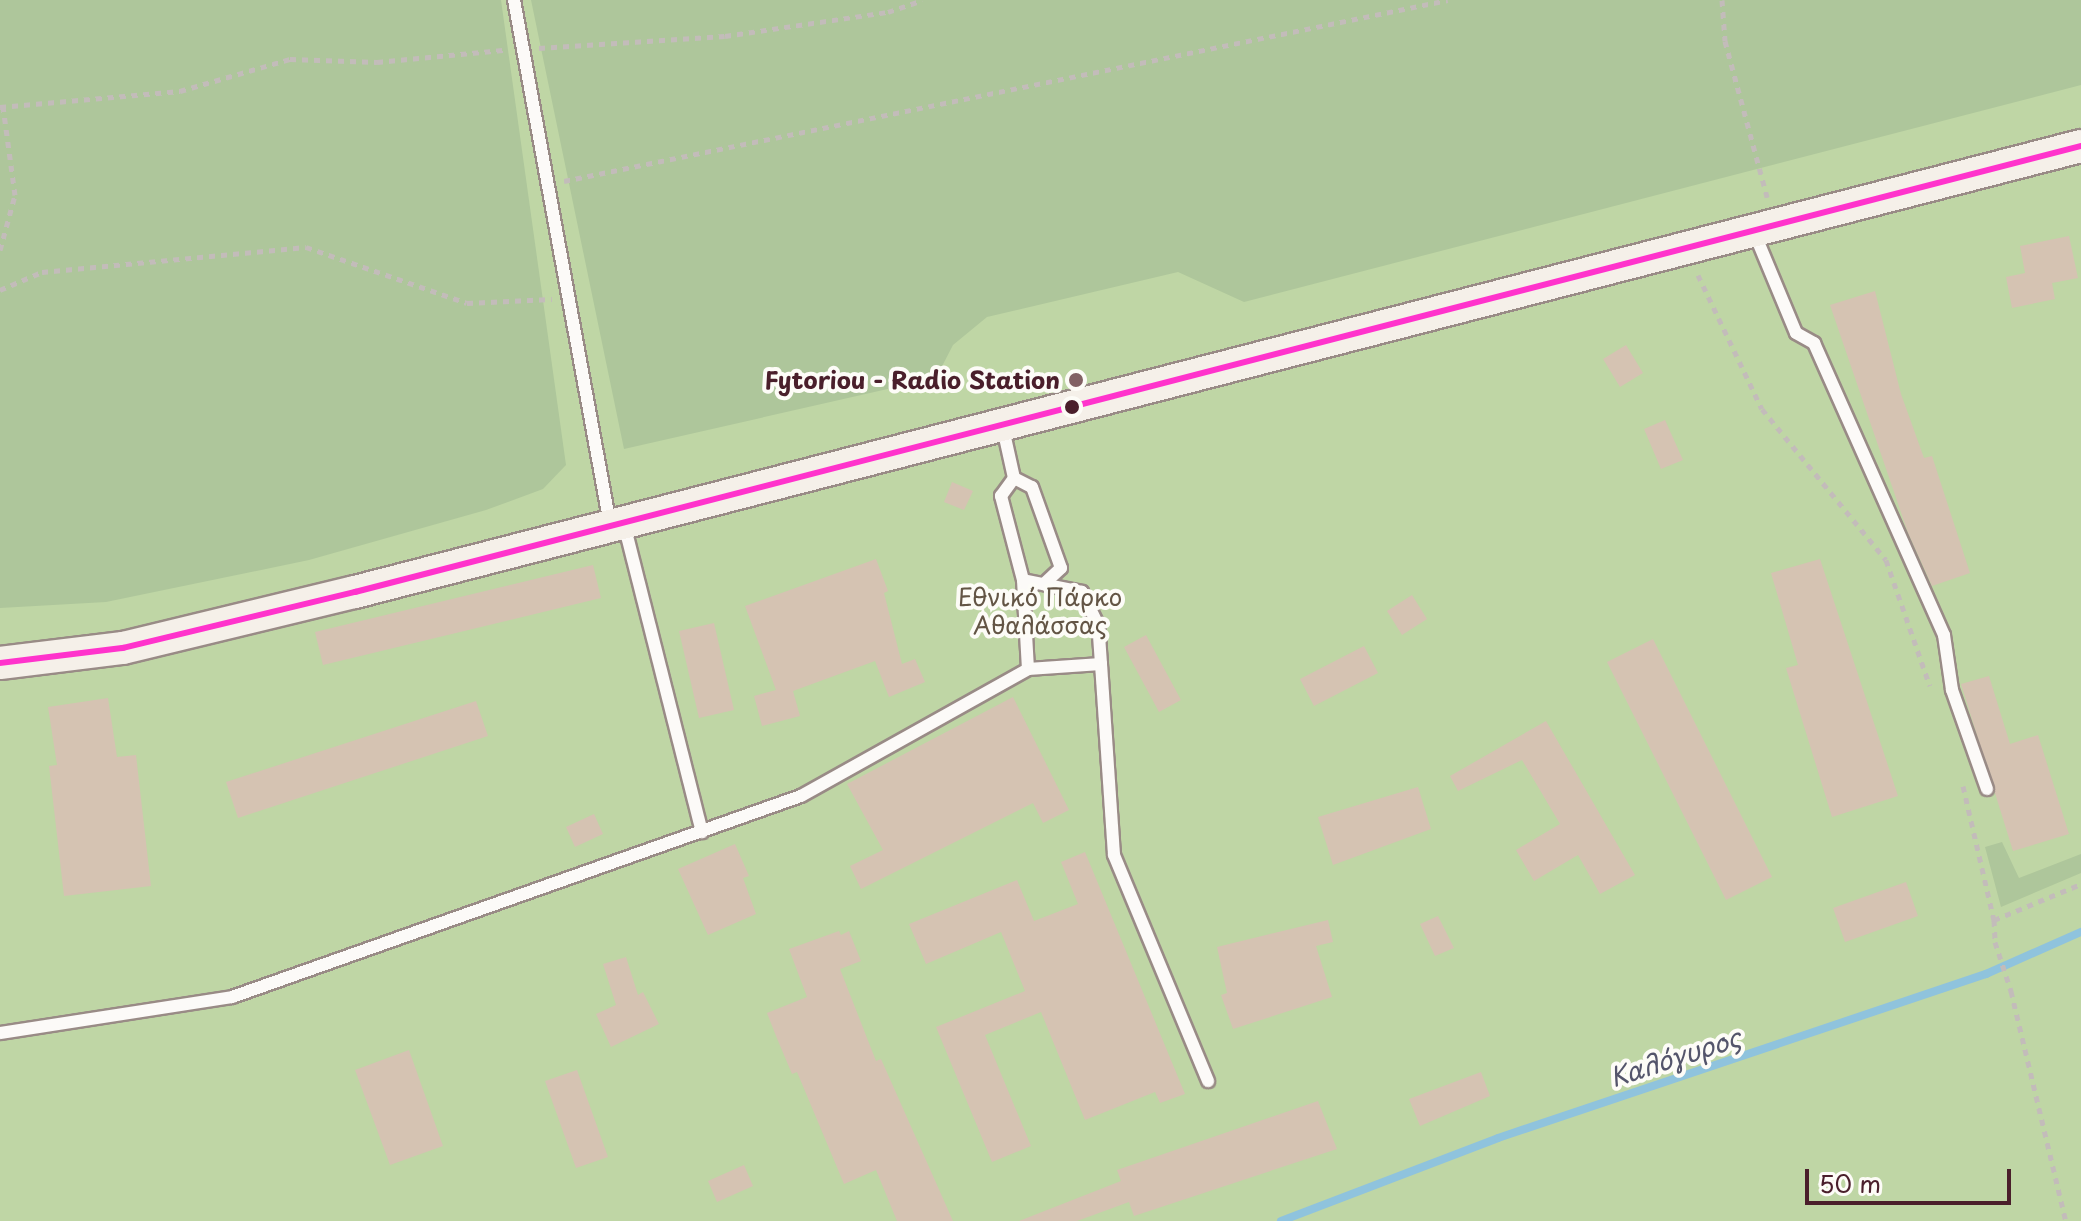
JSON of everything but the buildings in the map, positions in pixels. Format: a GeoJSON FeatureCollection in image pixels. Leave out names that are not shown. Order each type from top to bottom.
{"type":"FeatureCollection","features":[{"type":"Feature","properties":{"kind":"main road"},"geometry":{"type":"LineString","coordinates":[[0,663],[123,648],[617,526],[2081,146]]}},
{"type":"Feature","properties":{"kind":"lane"},"geometry":{"type":"LineString","coordinates":[[514,0],[569,298],[617,526],[702,832]]}},
{"type":"Feature","properties":{"kind":"lane"},"geometry":{"type":"LineString","coordinates":[[1765,229],[1796,333],[1814,343],[1944,635],[1952,690],[1987,789]]}},
{"type":"Feature","properties":{"kind":"lane"},"geometry":{"type":"LineString","coordinates":[[1002,424],[1014,478],[1001,496],[1023,580],[1028,669]]}},
{"type":"Feature","properties":{"kind":"lane"},"geometry":{"type":"LineString","coordinates":[[1014,478],[1032,487],[1061,568],[1044,584]]}},
{"type":"Feature","properties":{"kind":"lane"},"geometry":{"type":"LineString","coordinates":[[1023,580],[1082,592],[1098,625],[1114,855],[1208,1081]]}},
{"type":"Feature","properties":{"kind":"lane"},"geometry":{"type":"LineString","coordinates":[[0,1033],[232,997],[801,796],[1028,669],[1101,664]]}},
{"type":"Feature","properties":{"kind":"path"},"geometry":{"type":"LineString","coordinates":[[0,250],[15,195],[2,106],[180,91],[290,59],[377,62],[725,36],[888,12],[922,0]]}},
{"type":"Feature","properties":{"kind":"path"},"geometry":{"type":"LineString","coordinates":[[547,184],[1448,0]]}},
{"type":"Feature","properties":{"kind":"path"},"geometry":{"type":"LineString","coordinates":[[1722,0],[1725,41],[1765,229]]}},
{"type":"Feature","properties":{"kind":"path"},"geometry":{"type":"LineString","coordinates":[[0,290],[42,272],[306,247],[467,303],[569,298]]}},
{"type":"Feature","properties":{"kind":"path"},"geometry":{"type":"LineString","coordinates":[[1687,248],[1754,398],[1789,449],[1844,504],[1886,560],[1934,699]]}},
{"type":"Feature","properties":{"kind":"path"},"geometry":{"type":"LineString","coordinates":[[1961,781],[1994,920],[1996,946],[2011,991],[2066,1221]]}},
{"type":"Feature","properties":{"kind":"path"},"geometry":{"type":"LineString","coordinates":[[1994,920],[2081,884]]}},
{"type":"Feature","properties":{"kind":"green space","name":"Εθνικό Πάρκο Αθαλάσσας"},"geometry":{"type":"Polygon","coordinates":[[[0,0],[2081,0],[2081,1221],[0,1221],[0,0]]]}},
{"type":"Feature","properties":{"kind":"green space"},"geometry":{"type":"Polygon","coordinates":[[[0,0],[501,0],[566,465],[543,489],[486,510],[309,560],[106,602],[0,608],[0,0]]]}},
{"type":"Feature","properties":{"kind":"green space"},"geometry":{"type":"Polygon","coordinates":[[[531,0],[2081,0],[2081,85],[1244,302],[1178,272],[987,317],[953,345],[936,378],[624,449],[531,0]]]}},
{"type":"Feature","properties":{"kind":"green space"},"geometry":{"type":"Polygon","coordinates":[[[2002,842],[2019,878],[2081,854],[2081,873],[2001,907],[1985,847],[2002,842]]]}},
{"type":"Feature","properties":{"kind":"waterway","name":"Καλόγυρος"},"geometry":{"type":"LineString","coordinates":[[1281,1221],[1498,1138],[1986,974],[2081,932]]}},
{"type":"Feature","properties":{"kind":"transit line"},"geometry":{"type":"LineString","coordinates":[[0,663],[123,648],[355,592],[2081,146]]}},
{"type":"Feature","properties":{"kind":"place","name":"Fytoriou - Radio Station"},"geometry":{"type":"Point","coordinates":[1076,380]}}]}
